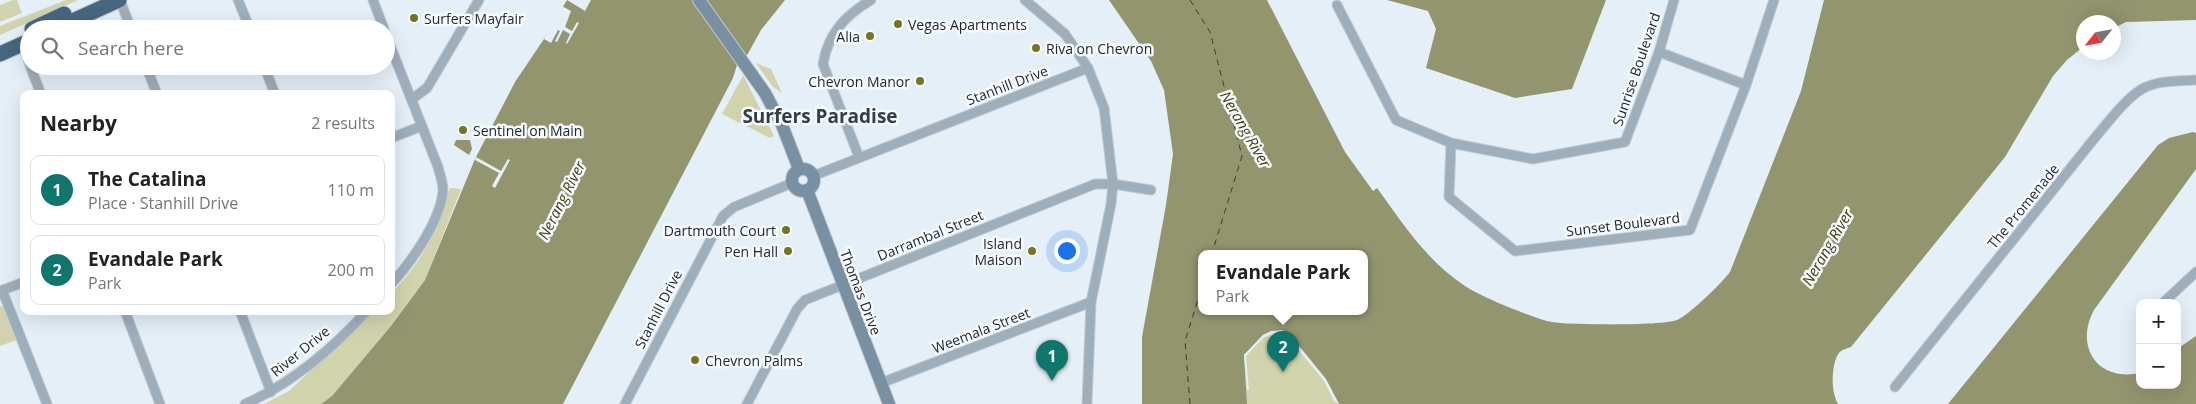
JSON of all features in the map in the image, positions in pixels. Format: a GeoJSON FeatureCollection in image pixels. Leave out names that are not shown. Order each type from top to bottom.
{"type":"FeatureCollection","features":[{"type":"Feature","properties":{"kind":"highway"},"geometry":{"type":"LineString","coordinates":[[50,20],[94,0]]}},
{"type":"Feature","properties":{"kind":"highway"},"geometry":{"type":"LineString","coordinates":[[74,20],[119,0]]}},
{"type":"Feature","properties":{"kind":"highway"},"geometry":{"type":"LineString","coordinates":[[0,43],[20,34]]}},
{"type":"Feature","properties":{"kind":"highway"},"geometry":{"type":"LineString","coordinates":[[0,54],[20,44]]}},
{"type":"Feature","properties":{"kind":"main road"},"geometry":{"type":"LineString","coordinates":[[698,0],[746,66],[774,109],[799,169]]}},
{"type":"Feature","properties":{"kind":"main road"},"geometry":{"type":"LineString","coordinates":[[799,169],[806,169],[813,176],[813,182],[807,190],[797,189],[792,183],[794,173],[799,169]]}},
{"type":"Feature","properties":{"kind":"main road","name":"Thomas Drive"},"geometry":{"type":"LineString","coordinates":[[807,190],[889,404]]}},
{"type":"Feature","properties":{"kind":"street"},"geometry":{"type":"LineString","coordinates":[[119,0],[128,20]]}},
{"type":"Feature","properties":{"kind":"street"},"geometry":{"type":"LineString","coordinates":[[238,0],[246,20]]}},
{"type":"Feature","properties":{"kind":"street"},"geometry":{"type":"LineString","coordinates":[[372,0],[380,20]]}},
{"type":"Feature","properties":{"kind":"street"},"geometry":{"type":"LineString","coordinates":[[412,99],[427,88],[479,0]]}},
{"type":"Feature","properties":{"kind":"street"},"geometry":{"type":"LineString","coordinates":[[859,157],[825,74],[823,64],[824,54],[844,18],[871,0]]}},
{"type":"Feature","properties":{"kind":"street"},"geometry":{"type":"LineString","coordinates":[[1024,0],[1065,34],[1088,68],[1104,108],[1113,184],[1111,204],[1091,302],[1087,404]]}},
{"type":"Feature","properties":{"kind":"street","name":"Sunrise Boulevard"},"geometry":{"type":"LineString","coordinates":[[1337,5],[1396,120],[1452,143],[1534,159],[1625,142],[1659,52],[1674,0]]}},
{"type":"Feature","properties":{"kind":"street","name":"Sunset Boulevard"},"geometry":{"type":"LineString","coordinates":[[1452,143],[1449,197],[1515,251],[1690,230],[1746,85],[1774,0]]}},
{"type":"Feature","properties":{"kind":"street"},"geometry":{"type":"LineString","coordinates":[[1659,52],[1746,85]]}},
{"type":"Feature","properties":{"kind":"street"},"geometry":{"type":"LineString","coordinates":[[395,57],[442,179],[443,192],[434,220],[411,260],[395,279]]}},
{"type":"Feature","properties":{"kind":"street","name":"Stanhill Drive"},"geometry":{"type":"LineString","coordinates":[[813,176],[1088,68]]}},
{"type":"Feature","properties":{"kind":"street"},"geometry":{"type":"LineString","coordinates":[[34,75],[39,90]]}},
{"type":"Feature","properties":{"kind":"street"},"geometry":{"type":"LineString","coordinates":[[150,75],[155,90]]}},
{"type":"Feature","properties":{"kind":"street"},"geometry":{"type":"LineString","coordinates":[[268,75],[273,90]]}},
{"type":"Feature","properties":{"kind":"street","name":"The Promenade"},"geometry":{"type":"LineString","coordinates":[[1895,387],[2093,140],[2121,108],[2142,89],[2165,82],[2196,80]]}},
{"type":"Feature","properties":{"kind":"street"},"geometry":{"type":"LineString","coordinates":[[395,136],[422,126]]}},
{"type":"Feature","properties":{"kind":"street","name":"Stanhill Drive"},"geometry":{"type":"LineString","coordinates":[[625,404],[723,216],[734,207],[792,183]]}},
{"type":"Feature","properties":{"kind":"street","name":"Darrambal Street"},"geometry":{"type":"LineString","coordinates":[[747,404],[798,306],[808,299],[1095,184],[1113,184],[1151,190]]}},
{"type":"Feature","properties":{"kind":"street"},"geometry":{"type":"LineString","coordinates":[[2168,299],[2196,272]]}},
{"type":"Feature","properties":{"kind":"street"},"geometry":{"type":"LineString","coordinates":[[20,283],[1,290],[47,404]]}},
{"type":"Feature","properties":{"kind":"street","name":"Weemala Street"},"geometry":{"type":"LineString","coordinates":[[881,383],[1091,302]]}},
{"type":"Feature","properties":{"kind":"street"},"geometry":{"type":"LineString","coordinates":[[127,315],[160,404]]}},
{"type":"Feature","properties":{"kind":"street"},"geometry":{"type":"LineString","coordinates":[[242,315],[271,392]]}},
{"type":"Feature","properties":{"kind":"street","name":"River Drive"},"geometry":{"type":"LineString","coordinates":[[245,404],[271,392],[318,357],[361,315]]}},
{"type":"Feature","properties":{"kind":"shaded area"},"geometry":{"type":"Polygon","coordinates":[[[17,0],[22,13],[0,22],[0,5],[17,0]]]}},
{"type":"Feature","properties":{"kind":"shaded area"},"geometry":{"type":"Polygon","coordinates":[[[66,0],[78,0],[33,20],[20,20],[20,26],[0,35],[0,26],[66,0]]]}},
{"type":"Feature","properties":{"kind":"shaded area"},"geometry":{"type":"Polygon","coordinates":[[[756,63],[771,69],[782,93],[773,87],[756,63]]]}},
{"type":"Feature","properties":{"kind":"shaded area"},"geometry":{"type":"Polygon","coordinates":[[[742,73],[774,136],[770,138],[722,114],[743,76],[742,73]]]}},
{"type":"Feature","properties":{"kind":"shaded area"},"geometry":{"type":"Polygon","coordinates":[[[450,188],[461,189],[425,280],[391,326],[332,396],[321,404],[264,404],[289,391],[370,315],[395,315],[395,289],[412,269],[428,245],[440,219],[450,188]]]}},
{"type":"Feature","properties":{"kind":"shaded area"},"geometry":{"type":"Polygon","coordinates":[[[0,306],[3,307],[16,340],[0,346],[0,306]]]}},
{"type":"Feature","properties":{"kind":"shaded area"},"geometry":{"type":"Polygon","coordinates":[[[1282,330],[1326,379],[1339,404],[1247,404],[1244,355],[1263,335],[1282,330]]]}},
{"type":"Feature","properties":{"kind":"water","name":"Nerang River"},"geometry":{"type":"Polygon","coordinates":[[[567,0],[585,11],[591,0],[785,0],[761,30],[740,68],[737,65],[733,78],[563,404],[321,404],[332,396],[391,326],[425,280],[475,159],[515,82],[567,0]]]}},
{"type":"Feature","properties":{"kind":"water","name":"Nerang River"},"geometry":{"type":"Polygon","coordinates":[[[1109,0],[1267,0],[1345,152],[1373,191],[1377,188],[1416,241],[1451,276],[1465,286],[1494,301],[1533,317],[1552,322],[1636,324],[1668,322],[1677,320],[1689,312],[1730,272],[1801,91],[1824,0],[2196,0],[2196,20],[2126,22],[2121,24],[2121,15],[2076,15],[2076,53],[2053,76],[2005,157],[1851,347],[1838,354],[1835,361],[1833,380],[1834,393],[1838,404],[1339,404],[1326,380],[1290,335],[1282,330],[1263,335],[1244,355],[1247,404],[1142,404],[1142,337],[1166,205],[1173,154],[1164,90],[1151,61],[1109,0]]]}},
{"type":"Feature","properties":{"kind":"water"},"geometry":{"type":"Polygon","coordinates":[[[1387,0],[1606,0],[1572,89],[1515,98],[1426,68],[1436,29],[1428,11],[1387,0]]]}},
{"type":"Feature","properties":{"kind":"water"},"geometry":{"type":"Polygon","coordinates":[[[2193,132],[2196,133],[2196,169],[2094,310],[2087,337],[2089,349],[2094,359],[2102,367],[2112,372],[2136,373],[2136,389],[2181,389],[2181,346],[2196,336],[2196,404],[1948,404],[2158,145],[2169,138],[2193,132]]]}},
{"type":"Feature","properties":{"kind":"water"},"geometry":{"type":"Polygon","coordinates":[[[456,140],[470,140],[472,149],[469,155],[454,145],[456,140]]]}},
{"type":"Feature","properties":{"kind":"pier"},"geometry":{"type":"Polygon","coordinates":[[[562,6],[571,11],[565,27],[572,31],[577,22],[579,23],[567,44],[570,34],[563,30],[557,42],[555,41],[560,31],[558,30],[551,43],[544,39],[562,6]]]}},
{"type":"Feature","properties":{"kind":"pier"},"geometry":{"type":"Polygon","coordinates":[[[476,157],[501,171],[508,159],[510,160],[495,188],[492,186],[499,173],[475,160],[476,157]]]}},
{"type":"Feature","properties":{"kind":"pier"},"geometry":{"type":"Polygon","coordinates":[[[1282,330],[1290,335],[1326,379],[1339,404],[1334,401],[1324,381],[1282,332],[1264,337],[1246,356],[1249,390],[1247,390],[1244,355],[1263,335],[1271,331],[1282,330]]]}},
{"type":"Feature","properties":{"kind":"ferry route"},"geometry":{"type":"LineString","coordinates":[[1190,0],[1210,32],[1242,156],[1213,250]]}},
{"type":"Feature","properties":{"kind":"ferry route"},"geometry":{"type":"LineString","coordinates":[[1190,404],[1185,341],[1198,300]]}},
{"type":"Feature","properties":{"kind":"place","name":"Surfers Mayfair"},"geometry":{"type":"Point","coordinates":[414,18]}},
{"type":"Feature","properties":{"kind":"place","name":"Vegas Apartments"},"geometry":{"type":"Point","coordinates":[898,24]}},
{"type":"Feature","properties":{"kind":"place","name":"Alia"},"geometry":{"type":"Point","coordinates":[870,36]}},
{"type":"Feature","properties":{"kind":"place","name":"Riva on Chevron"},"geometry":{"type":"Point","coordinates":[1036,48]}},
{"type":"Feature","properties":{"kind":"place","name":"Chevron Manor"},"geometry":{"type":"Point","coordinates":[920,81]}},
{"type":"Feature","properties":{"kind":"place","name":"Sentinel on Main"},"geometry":{"type":"Point","coordinates":[463,130]}},
{"type":"Feature","properties":{"kind":"place","name":"Dartmouth Court"},"geometry":{"type":"Point","coordinates":[786,230]}},
{"type":"Feature","properties":{"kind":"place","name":"Pen Hall"},"geometry":{"type":"Point","coordinates":[788,251]}},
{"type":"Feature","properties":{"kind":"place","name":"Island Maison"},"geometry":{"type":"Point","coordinates":[1032,251]}},
{"type":"Feature","properties":{"kind":"place","name":"Chevron Palms"},"geometry":{"type":"Point","coordinates":[695,360]}},
{"type":"Feature","properties":{"kind":"place","name":"Evandale Park"},"geometry":{"type":"Point","coordinates":[1283,372]}},
{"type":"Feature","properties":{"kind":"place","name":"The Catalina"},"geometry":{"type":"Point","coordinates":[1052,381]}},
{"type":"Feature","properties":{"kind":"district","name":"Surfers Paradise"},"geometry":{"type":"Point","coordinates":[820,116]}}]}
